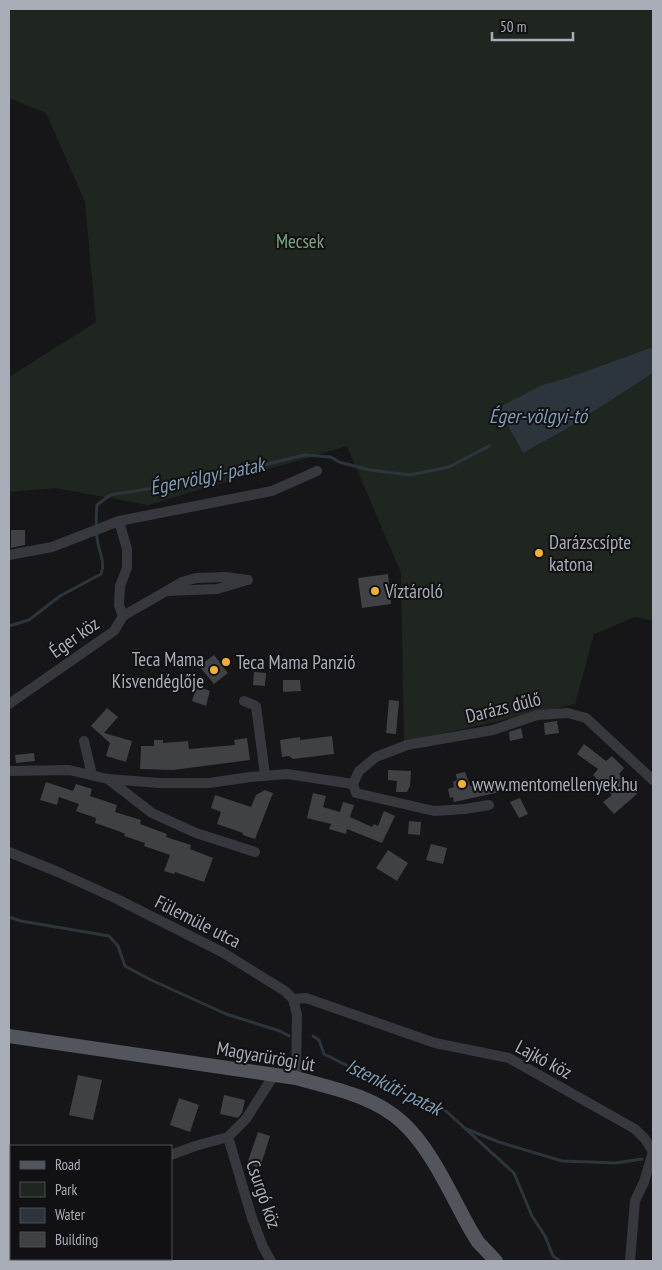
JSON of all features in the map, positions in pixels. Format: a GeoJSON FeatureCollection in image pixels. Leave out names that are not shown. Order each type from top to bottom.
{"type":"FeatureCollection","features":[{"type":"Feature","properties":{"kind":"main road","name":"Magyarürögi út"},"geometry":{"type":"LineString","coordinates":[[9,1036],[296,1078],[336,1089],[375,1104],[402,1121],[419,1140],[478,1242],[496,1261]]}},
{"type":"Feature","properties":{"kind":"street"},"geometry":{"type":"LineString","coordinates":[[9,555],[52,547],[118,520],[272,491],[317,471]]}},
{"type":"Feature","properties":{"kind":"street","name":"Éger köz"},"geometry":{"type":"LineString","coordinates":[[9,704],[114,631],[122,616],[119,605],[120,586],[127,568],[127,549],[118,520]]}},
{"type":"Feature","properties":{"kind":"street"},"geometry":{"type":"LineString","coordinates":[[122,616],[165,591],[182,582],[196,578],[226,577],[248,580],[218,589],[165,591]]}},
{"type":"Feature","properties":{"kind":"street"},"geometry":{"type":"LineString","coordinates":[[244,701],[256,706],[264,775]]}},
{"type":"Feature","properties":{"kind":"street","name":"Darázs dűlő"},"geometry":{"type":"LineString","coordinates":[[353,784],[359,771],[376,757],[407,745],[493,730],[537,715],[568,713],[586,718],[653,780]]}},
{"type":"Feature","properties":{"kind":"street"},"geometry":{"type":"LineString","coordinates":[[84,741],[92,775]]}},
{"type":"Feature","properties":{"kind":"street"},"geometry":{"type":"LineString","coordinates":[[9,771],[69,770],[108,779],[159,783],[209,783],[264,775],[287,774],[353,784],[356,793],[434,811],[489,805]]}},
{"type":"Feature","properties":{"kind":"street"},"geometry":{"type":"LineString","coordinates":[[108,779],[152,813],[196,834],[255,852]]}},
{"type":"Feature","properties":{"kind":"street","name":"Fülemüle utca"},"geometry":{"type":"LineString","coordinates":[[9,852],[58,872],[222,952],[285,991],[293,999]]}},
{"type":"Feature","properties":{"kind":"street","name":"Lajkó köz"},"geometry":{"type":"LineString","coordinates":[[293,999],[306,998],[435,1043],[509,1058],[635,1129],[645,1139],[653,1152],[649,1181],[635,1201],[630,1261]]}},
{"type":"Feature","properties":{"kind":"street"},"geometry":{"type":"LineString","coordinates":[[293,999],[297,1015],[296,1078]]}},
{"type":"Feature","properties":{"kind":"street"},"geometry":{"type":"LineString","coordinates":[[172,1155],[194,1146],[228,1137],[246,1118],[274,1075]]}},
{"type":"Feature","properties":{"kind":"street","name":"Csurgó köz"},"geometry":{"type":"LineString","coordinates":[[228,1137],[234,1162],[245,1189],[252,1218],[263,1247],[271,1261]]}},
{"type":"Feature","properties":{"kind":"green space","name":"Mecsek"},"geometry":{"type":"Polygon","coordinates":[[[9,9],[653,9],[653,347],[542,385],[498,409],[523,453],[563,431],[653,373],[653,621],[635,617],[594,634],[575,704],[404,742],[401,573],[347,446],[148,505],[55,488],[9,492],[9,377],[96,322],[85,202],[46,113],[9,98],[9,9]]]}},
{"type":"Feature","properties":{"kind":"water","name":"Éger-völgyi-tó"},"geometry":{"type":"Polygon","coordinates":[[[653,347],[653,373],[563,431],[523,453],[498,408],[542,385],[653,347]]]}},
{"type":"Feature","properties":{"kind":"building"},"geometry":{"type":"Polygon","coordinates":[[[11,530],[25,530],[25,545],[11,548],[11,530]]]}},
{"type":"Feature","properties":{"kind":"building","name":"Víztároló"},"geometry":{"type":"Polygon","coordinates":[[[388,574],[391,604],[362,608],[358,578],[388,574]]]}},
{"type":"Feature","properties":{"kind":"building","name":"Teca Mama Kisvendéglője"},"geometry":{"type":"Polygon","coordinates":[[[214,655],[228,673],[214,684],[199,666],[214,655]]]}},
{"type":"Feature","properties":{"kind":"building"},"geometry":{"type":"Polygon","coordinates":[[[254,672],[266,673],[265,686],[253,685],[254,672]]]}},
{"type":"Feature","properties":{"kind":"building"},"geometry":{"type":"Polygon","coordinates":[[[283,680],[300,680],[301,691],[283,692],[283,680]]]}},
{"type":"Feature","properties":{"kind":"building"},"geometry":{"type":"Polygon","coordinates":[[[197,686],[210,691],[206,706],[192,701],[197,686]]]}},
{"type":"Feature","properties":{"kind":"building"},"geometry":{"type":"Polygon","coordinates":[[[389,700],[399,701],[396,734],[386,733],[389,700]]]}},
{"type":"Feature","properties":{"kind":"building"},"geometry":{"type":"Polygon","coordinates":[[[107,708],[118,717],[104,733],[132,741],[126,762],[106,756],[110,743],[91,726],[107,708]]]}},
{"type":"Feature","properties":{"kind":"building"},"geometry":{"type":"Polygon","coordinates":[[[557,721],[559,733],[545,735],[544,723],[557,721]]]}},
{"type":"Feature","properties":{"kind":"building"},"geometry":{"type":"Polygon","coordinates":[[[521,728],[523,738],[510,741],[509,732],[521,728]]]}},
{"type":"Feature","properties":{"kind":"building"},"geometry":{"type":"Polygon","coordinates":[[[332,736],[334,754],[293,759],[289,756],[282,757],[280,740],[300,737],[300,740],[332,736]]]}},
{"type":"Feature","properties":{"kind":"building"},"geometry":{"type":"Polygon","coordinates":[[[247,738],[250,760],[173,770],[140,769],[141,746],[154,746],[154,740],[163,740],[163,743],[188,741],[189,749],[235,745],[234,740],[247,738]]]}},
{"type":"Feature","properties":{"kind":"building"},"geometry":{"type":"Polygon","coordinates":[[[584,744],[606,761],[612,756],[624,768],[619,774],[637,794],[614,814],[603,802],[612,795],[593,775],[598,769],[577,754],[584,744]]]}},
{"type":"Feature","properties":{"kind":"building"},"geometry":{"type":"Polygon","coordinates":[[[34,753],[35,761],[16,763],[15,755],[34,753]]]}},
{"type":"Feature","properties":{"kind":"building"},"geometry":{"type":"Polygon","coordinates":[[[388,770],[411,771],[410,786],[407,792],[396,792],[397,781],[388,780],[388,770]]]}},
{"type":"Feature","properties":{"kind":"building"},"geometry":{"type":"Polygon","coordinates":[[[465,772],[470,786],[496,779],[500,792],[454,802],[453,797],[450,798],[448,789],[454,787],[453,782],[457,780],[456,774],[465,772]]]}},
{"type":"Feature","properties":{"kind":"building"},"geometry":{"type":"Polygon","coordinates":[[[46,782],[73,791],[76,784],[92,789],[90,796],[117,805],[115,812],[141,820],[140,824],[167,834],[166,837],[191,845],[190,849],[213,858],[204,882],[175,872],[174,874],[164,871],[170,855],[144,846],[145,843],[124,836],[125,834],[121,832],[95,823],[96,818],[76,811],[79,804],[59,797],[57,805],[40,800],[46,782]]]}},
{"type":"Feature","properties":{"kind":"building"},"geometry":{"type":"Polygon","coordinates":[[[265,790],[273,793],[255,839],[217,824],[221,812],[211,808],[215,795],[251,807],[256,795],[265,790]]]}},
{"type":"Feature","properties":{"kind":"building"},"geometry":{"type":"Polygon","coordinates":[[[313,793],[326,796],[323,807],[340,812],[343,802],[354,805],[350,817],[372,827],[374,824],[378,826],[384,811],[395,816],[382,843],[347,829],[346,834],[329,829],[331,824],[307,818],[313,793]]]}},
{"type":"Feature","properties":{"kind":"building"},"geometry":{"type":"Polygon","coordinates":[[[520,798],[528,814],[519,818],[510,802],[520,798]]]}},
{"type":"Feature","properties":{"kind":"building"},"geometry":{"type":"Polygon","coordinates":[[[409,821],[421,822],[420,835],[408,834],[409,821]]]}},
{"type":"Feature","properties":{"kind":"building"},"geometry":{"type":"Polygon","coordinates":[[[431,844],[447,848],[443,864],[426,860],[431,844]]]}},
{"type":"Feature","properties":{"kind":"building"},"geometry":{"type":"Polygon","coordinates":[[[388,850],[408,863],[397,881],[376,868],[388,850]]]}},
{"type":"Feature","properties":{"kind":"building"},"geometry":{"type":"Polygon","coordinates":[[[78,1075],[102,1080],[93,1120],[69,1115],[78,1075]]]}},
{"type":"Feature","properties":{"kind":"building"},"geometry":{"type":"Polygon","coordinates":[[[224,1095],[245,1100],[242,1113],[238,1118],[220,1114],[224,1095]]]}},
{"type":"Feature","properties":{"kind":"building"},"geometry":{"type":"Polygon","coordinates":[[[179,1098],[199,1105],[190,1132],[170,1125],[179,1098]]]}},
{"type":"Feature","properties":{"kind":"building"},"geometry":{"type":"Polygon","coordinates":[[[258,1132],[270,1136],[260,1168],[247,1164],[258,1132]]]}},
{"type":"Feature","properties":{"kind":"waterway","name":"Égervölgyi-patak"},"geometry":{"type":"LineString","coordinates":[[9,626],[29,620],[60,596],[101,574],[103,565],[97,538],[97,505],[110,495],[203,480],[304,455],[331,457],[339,462],[370,470],[410,475],[449,467],[489,446]]}},
{"type":"Feature","properties":{"kind":"waterway","name":"Istenkúti-patak"},"geometry":{"type":"LineString","coordinates":[[9,917],[21,921],[109,936],[118,946],[125,966],[226,1014],[280,1031],[289,1036]]}},
{"type":"Feature","properties":{"kind":"waterway","name":"Istenkúti-patak"},"geometry":{"type":"LineString","coordinates":[[313,1036],[319,1040],[324,1054],[446,1111],[514,1173],[532,1216],[545,1236],[553,1256],[560,1261]]}},
{"type":"Feature","properties":{"kind":"waterway"},"geometry":{"type":"LineString","coordinates":[[466,1129],[499,1142],[562,1161],[616,1163],[642,1159]]}},
{"type":"Feature","properties":{"kind":"place","name":"Darázscsípte katona"},"geometry":{"type":"Point","coordinates":[539,553]}},
{"type":"Feature","properties":{"kind":"place","name":"Víztároló"},"geometry":{"type":"Point","coordinates":[375,591]}},
{"type":"Feature","properties":{"kind":"place","name":"Teca Mama Panzió"},"geometry":{"type":"Point","coordinates":[226,662]}},
{"type":"Feature","properties":{"kind":"place","name":"Teca Mama Kisvendéglője"},"geometry":{"type":"Point","coordinates":[214,670]}},
{"type":"Feature","properties":{"kind":"place","name":"www.mentomellenyek.hu"},"geometry":{"type":"Point","coordinates":[462,784]}}]}
